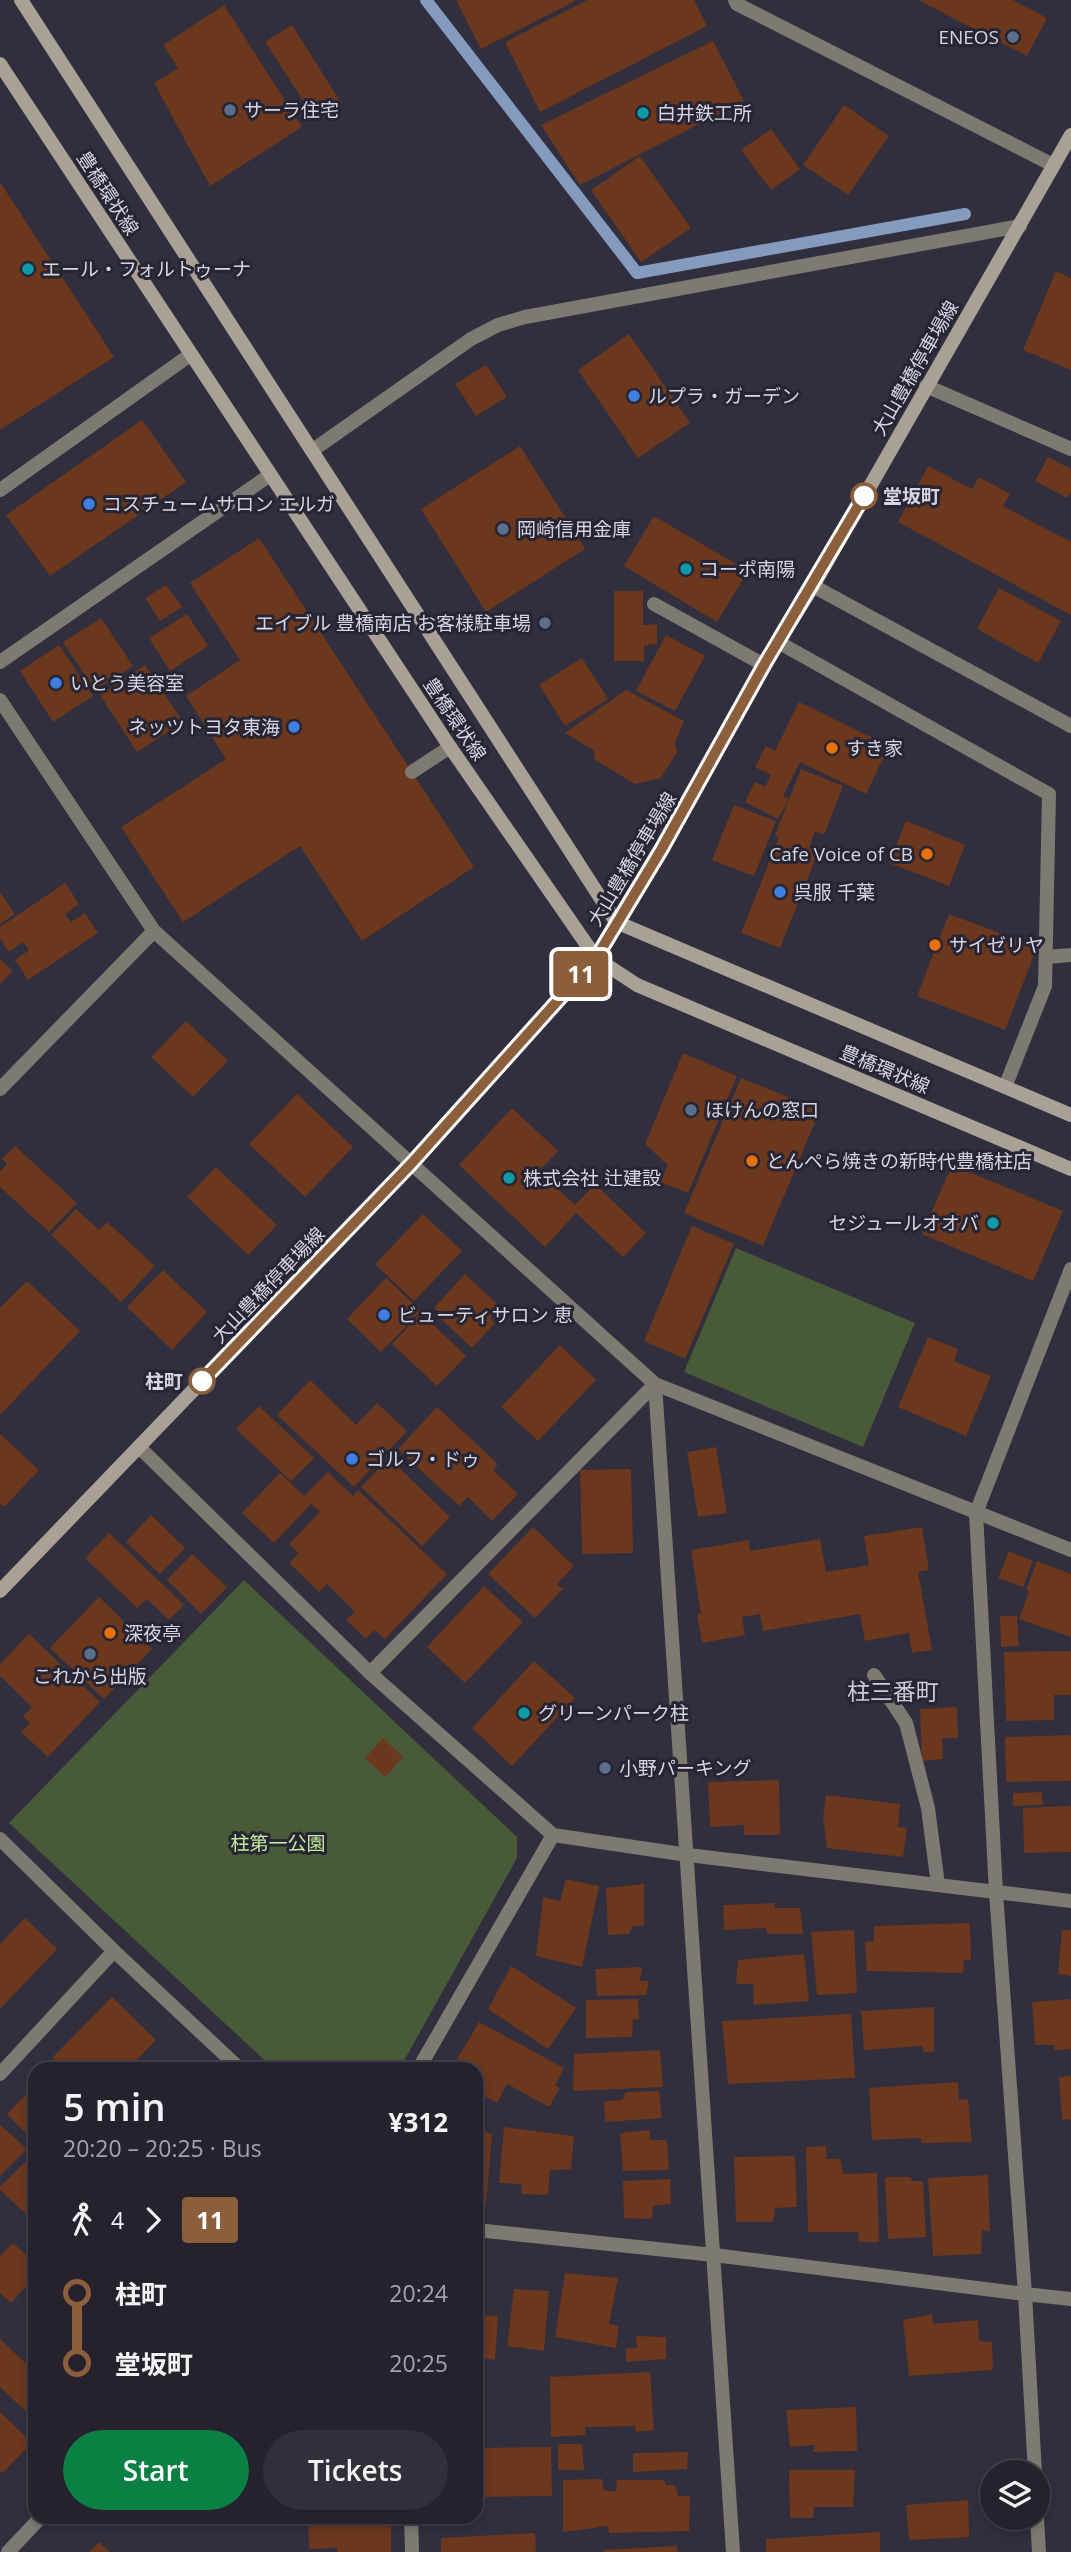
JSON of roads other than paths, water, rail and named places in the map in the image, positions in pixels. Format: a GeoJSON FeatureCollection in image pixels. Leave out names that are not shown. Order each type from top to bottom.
{"type":"FeatureCollection","features":[{"type":"Feature","properties":{"kind":"main road","name":"豊橋環状線"},"geometry":{"type":"LineString","coordinates":[[21,0],[616,922],[1071,1115]]}},
{"type":"Feature","properties":{"kind":"main road","name":"豊橋環状線"},"geometry":{"type":"LineString","coordinates":[[0,64],[450,747],[596,958],[637,985],[1071,1169]]}},
{"type":"Feature","properties":{"kind":"main road","name":"大山豊橋停車場線"},"geometry":{"type":"LineString","coordinates":[[0,1591],[411,1164],[596,958],[661,850],[764,665],[813,586],[1071,137]]}},
{"type":"Feature","properties":{"kind":"street"},"geometry":{"type":"LineString","coordinates":[[735,0],[737,4],[1053,165]]}},
{"type":"Feature","properties":{"kind":"street"},"geometry":{"type":"LineString","coordinates":[[313,450],[444,357],[498,325],[539,314],[1020,226]]}},
{"type":"Feature","properties":{"kind":"street"},"geometry":{"type":"LineString","coordinates":[[0,491],[190,355]]}},
{"type":"Feature","properties":{"kind":"street"},"geometry":{"type":"LineString","coordinates":[[926,386],[1071,449]]}},
{"type":"Feature","properties":{"kind":"street"},"geometry":{"type":"LineString","coordinates":[[0,662],[270,475]]}},
{"type":"Feature","properties":{"kind":"street"},"geometry":{"type":"LineString","coordinates":[[813,586],[1071,726]]}},
{"type":"Feature","properties":{"kind":"street"},"geometry":{"type":"LineString","coordinates":[[654,604],[764,665]]}},
{"type":"Feature","properties":{"kind":"street"},"geometry":{"type":"LineString","coordinates":[[778,642],[1049,794],[1045,986],[1005,1087]]}},
{"type":"Feature","properties":{"kind":"street"},"geometry":{"type":"LineString","coordinates":[[0,700],[154,930],[655,1384],[1071,1550]]}},
{"type":"Feature","properties":{"kind":"street"},"geometry":{"type":"LineString","coordinates":[[412,772],[450,747]]}},
{"type":"Feature","properties":{"kind":"street"},"geometry":{"type":"LineString","coordinates":[[0,1089],[154,930]]}},
{"type":"Feature","properties":{"kind":"street"},"geometry":{"type":"LineString","coordinates":[[1047,957],[1071,956]]}},
{"type":"Feature","properties":{"kind":"street"},"geometry":{"type":"LineString","coordinates":[[1034,2460],[996,1892],[975,1513],[1071,1269]]}},
{"type":"Feature","properties":{"kind":"street"},"geometry":{"type":"LineString","coordinates":[[370,1673],[655,1384]]}},
{"type":"Feature","properties":{"kind":"street"},"geometry":{"type":"LineString","coordinates":[[655,1384],[733,2552]]}},
{"type":"Feature","properties":{"kind":"street"},"geometry":{"type":"LineString","coordinates":[[139,1447],[370,1673],[553,1835],[688,1855],[1071,1901]]}},
{"type":"Feature","properties":{"kind":"street"},"geometry":{"type":"LineString","coordinates":[[874,1675],[905,1723],[928,1808],[938,1885]]}},
{"type":"Feature","properties":{"kind":"street"},"geometry":{"type":"LineString","coordinates":[[422,2062],[553,1835]]}},
{"type":"Feature","properties":{"kind":"street"},"geometry":{"type":"LineString","coordinates":[[0,1839],[233,2062]]}},
{"type":"Feature","properties":{"kind":"street"},"geometry":{"type":"LineString","coordinates":[[0,2074],[114,1951]]}},
{"type":"Feature","properties":{"kind":"street"},"geometry":{"type":"LineString","coordinates":[[483,2231],[714,2255],[1071,2300]]}},
{"type":"Feature","properties":{"kind":"street"},"geometry":{"type":"LineString","coordinates":[[8,2552],[34,2524]]}},
{"type":"Feature","properties":{"kind":"street"},"geometry":{"type":"LineString","coordinates":[[411,2524],[412,2552]]}},
{"type":"Feature","properties":{"kind":"street"},"geometry":{"type":"LineString","coordinates":[[1038,2530],[1039,2552]]}},
{"type":"Feature","properties":{"kind":"waterway"},"geometry":{"type":"LineString","coordinates":[[426,0],[637,273],[965,214]]}},
{"type":"Feature","properties":{"kind":"place","name":"ENEOS"},"geometry":{"type":"Point","coordinates":[1013,37]}},
{"type":"Feature","properties":{"kind":"place","name":"サーラ住宅"},"geometry":{"type":"Point","coordinates":[230,110]}},
{"type":"Feature","properties":{"kind":"place","name":"白井鉄工所"},"geometry":{"type":"Point","coordinates":[643,113]}},
{"type":"Feature","properties":{"kind":"place","name":"エール・フォルトゥーナ"},"geometry":{"type":"Point","coordinates":[28,269]}},
{"type":"Feature","properties":{"kind":"place","name":"ルプラ・ガーデン"},"geometry":{"type":"Point","coordinates":[634,396]}},
{"type":"Feature","properties":{"kind":"place","name":"堂坂町"},"geometry":{"type":"Point","coordinates":[864,496]}},
{"type":"Feature","properties":{"kind":"place","name":"コスチュームサロン エルガ"},"geometry":{"type":"Point","coordinates":[89,504]}},
{"type":"Feature","properties":{"kind":"place","name":"岡崎信用金庫"},"geometry":{"type":"Point","coordinates":[503,529]}},
{"type":"Feature","properties":{"kind":"place","name":"コーポ南陽"},"geometry":{"type":"Point","coordinates":[686,569]}},
{"type":"Feature","properties":{"kind":"place","name":"エイブル 豊橋南店 お客様駐車場"},"geometry":{"type":"Point","coordinates":[545,623]}},
{"type":"Feature","properties":{"kind":"place","name":"いとう美容室"},"geometry":{"type":"Point","coordinates":[56,683]}},
{"type":"Feature","properties":{"kind":"place","name":"ネッツトヨタ東海"},"geometry":{"type":"Point","coordinates":[294,727]}},
{"type":"Feature","properties":{"kind":"place","name":"すき家"},"geometry":{"type":"Point","coordinates":[832,748]}},
{"type":"Feature","properties":{"kind":"place","name":"Cafe Voice of CB"},"geometry":{"type":"Point","coordinates":[927,854]}},
{"type":"Feature","properties":{"kind":"place","name":"呉服 千葉"},"geometry":{"type":"Point","coordinates":[780,892]}},
{"type":"Feature","properties":{"kind":"place","name":"サイゼリヤ"},"geometry":{"type":"Point","coordinates":[935,945]}},
{"type":"Feature","properties":{"kind":"place","name":"ほけんの窓口"},"geometry":{"type":"Point","coordinates":[691,1110]}},
{"type":"Feature","properties":{"kind":"place","name":"とんぺら焼きの新時代豊橋柱店"},"geometry":{"type":"Point","coordinates":[752,1161]}},
{"type":"Feature","properties":{"kind":"place","name":"株式会社 辻建設"},"geometry":{"type":"Point","coordinates":[509,1178]}},
{"type":"Feature","properties":{"kind":"place","name":"セジュールオオバ"},"geometry":{"type":"Point","coordinates":[993,1223]}},
{"type":"Feature","properties":{"kind":"place","name":"ビューティサロン 恵"},"geometry":{"type":"Point","coordinates":[384,1315]}},
{"type":"Feature","properties":{"kind":"place","name":"柱町"},"geometry":{"type":"Point","coordinates":[202,1381]}},
{"type":"Feature","properties":{"kind":"place","name":"ゴルフ・ドゥ"},"geometry":{"type":"Point","coordinates":[352,1459]}},
{"type":"Feature","properties":{"kind":"place","name":"深夜亭"},"geometry":{"type":"Point","coordinates":[110,1633]}},
{"type":"Feature","properties":{"kind":"place","name":"これから出版"},"geometry":{"type":"Point","coordinates":[90,1654]}},
{"type":"Feature","properties":{"kind":"place","name":"グリーンパーク柱"},"geometry":{"type":"Point","coordinates":[524,1713]}},
{"type":"Feature","properties":{"kind":"place","name":"小野パーキング"},"geometry":{"type":"Point","coordinates":[605,1768]}},
{"type":"Feature","properties":{"kind":"district","name":"柱三番町"},"geometry":{"type":"Point","coordinates":[893,1692]}},
{"type":"Feature","properties":{"kind":"park label","name":"柱第一公園"},"geometry":{"type":"Point","coordinates":[278,1843]}}]}
